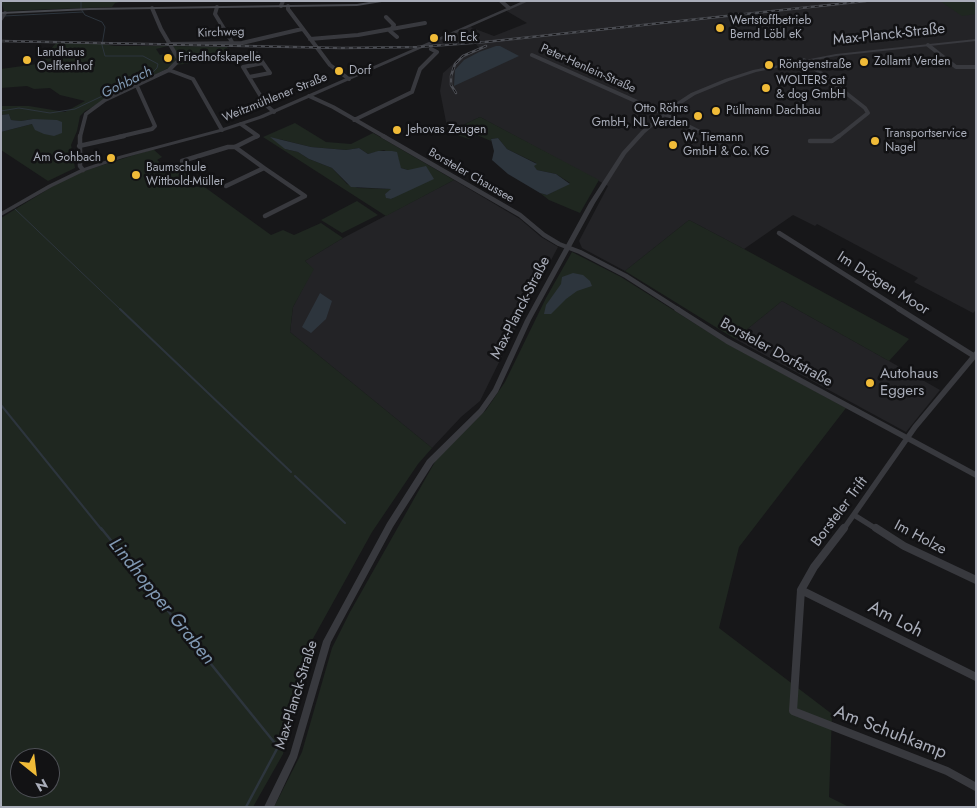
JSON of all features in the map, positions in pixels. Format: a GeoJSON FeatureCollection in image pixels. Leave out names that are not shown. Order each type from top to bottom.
{"type":"FeatureCollection","features":[{"type":"Feature","properties":{"kind":"main road"},"geometry":{"type":"LineString","coordinates":[[3,15],[89,9],[282,4],[288,6],[357,6],[386,1]]}},
{"type":"Feature","properties":{"kind":"street"},"geometry":{"type":"LineString","coordinates":[[501,1],[509,8]]}},
{"type":"Feature","properties":{"kind":"street","name":"Weitzmühlener Straße"},"geometry":{"type":"LineString","coordinates":[[1,214],[50,186],[83,170],[121,157],[222,130],[274,112],[527,1]]}},
{"type":"Feature","properties":{"kind":"street"},"geometry":{"type":"LineString","coordinates":[[288,6],[288,9],[302,29],[330,65],[349,79]]}},
{"type":"Feature","properties":{"kind":"street"},"geometry":{"type":"LineString","coordinates":[[217,7],[215,14],[232,42],[231,44]]}},
{"type":"Feature","properties":{"kind":"street"},"geometry":{"type":"LineString","coordinates":[[1,8],[3,15]]}},
{"type":"Feature","properties":{"kind":"street"},"geometry":{"type":"LineString","coordinates":[[83,170],[80,166],[80,131],[88,111],[105,100],[169,70],[179,58],[168,44],[152,8]]}},
{"type":"Feature","properties":{"kind":"street"},"geometry":{"type":"LineString","coordinates":[[386,17],[394,25],[390,28]]}},
{"type":"Feature","properties":{"kind":"street"},"geometry":{"type":"LineString","coordinates":[[310,39],[358,35],[425,23]]}},
{"type":"Feature","properties":{"kind":"street"},"geometry":{"type":"LineString","coordinates":[[390,28],[390,31],[397,37]]}},
{"type":"Feature","properties":{"kind":"street","name":"Kirchweg"},"geometry":{"type":"LineString","coordinates":[[168,44],[231,44],[251,42],[302,29]]}},
{"type":"Feature","properties":{"kind":"street","name":"Max-Planck-Straße"},"geometry":{"type":"LineString","coordinates":[[269,807],[294,755],[327,641],[417,480],[442,449],[481,412],[496,390],[528,320],[601,187],[624,154],[643,132],[663,114],[693,94],[710,86],[755,71],[804,60],[976,40]]}},
{"type":"Feature","properties":{"kind":"street"},"geometry":{"type":"LineString","coordinates":[[928,45],[956,67],[976,67]]}},
{"type":"Feature","properties":{"kind":"street"},"geometry":{"type":"LineString","coordinates":[[354,120],[412,92],[420,69],[437,52],[431,49]]}},
{"type":"Feature","properties":{"kind":"street"},"geometry":{"type":"LineString","coordinates":[[256,53],[274,76]]}},
{"type":"Feature","properties":{"kind":"street","name":"Peter-Henlein-Straße"},"geometry":{"type":"LineString","coordinates":[[532,55],[720,142]]}},
{"type":"Feature","properties":{"kind":"street"},"geometry":{"type":"LineString","coordinates":[[804,60],[865,108],[868,113],[832,141],[810,141]]}},
{"type":"Feature","properties":{"kind":"street"},"geometry":{"type":"LineString","coordinates":[[263,63],[243,68],[266,105],[274,112]]}},
{"type":"Feature","properties":{"kind":"street"},"geometry":{"type":"LineString","coordinates":[[169,70],[193,79],[222,130]]}},
{"type":"Feature","properties":{"kind":"street"},"geometry":{"type":"LineString","coordinates":[[249,77],[270,73]]}},
{"type":"Feature","properties":{"kind":"street"},"geometry":{"type":"LineString","coordinates":[[80,146],[152,130],[155,126],[138,86]]}},
{"type":"Feature","properties":{"kind":"street","name":"Borsteler Chaussee"},"geometry":{"type":"LineString","coordinates":[[309,96],[520,215],[544,235],[568,247]]}},
{"type":"Feature","properties":{"kind":"street"},"geometry":{"type":"LineString","coordinates":[[182,161],[235,147],[258,136],[241,124]]}},
{"type":"Feature","properties":{"kind":"street"},"geometry":{"type":"LineString","coordinates":[[235,147],[305,196],[265,216]]}},
{"type":"Feature","properties":{"kind":"street"},"geometry":{"type":"LineString","coordinates":[[226,186],[264,168]]}},
{"type":"Feature","properties":{"kind":"street","name":"Im Drögen Moor"},"geometry":{"type":"LineString","coordinates":[[779,232],[975,355]]}},
{"type":"Feature","properties":{"kind":"street","name":"Borsteler Dorfstraße"},"geometry":{"type":"LineString","coordinates":[[568,247],[626,276],[741,349],[976,475]]}},
{"type":"Feature","properties":{"kind":"street","name":"Borsteler Trift"},"geometry":{"type":"LineString","coordinates":[[792,711],[801,590],[814,567],[854,515],[915,427],[975,355]]}},
{"type":"Feature","properties":{"kind":"street","name":"Im Holze"},"geometry":{"type":"LineString","coordinates":[[854,515],[904,546],[976,580]]}},
{"type":"Feature","properties":{"kind":"street","name":"Am Loh"},"geometry":{"type":"LineString","coordinates":[[801,590],[976,677]]}},
{"type":"Feature","properties":{"kind":"street","name":"Am Schuhkamp"},"geometry":{"type":"LineString","coordinates":[[792,711],[946,771],[976,787]]}},
{"type":"Feature","properties":{"kind":"shaded area"},"geometry":{"type":"Polygon","coordinates":[[[1,1],[124,1],[115,3],[112,7],[4,11],[1,1]]]}},
{"type":"Feature","properties":{"kind":"shaded area"},"geometry":{"type":"Polygon","coordinates":[[[529,1],[976,1],[976,310],[973,313],[914,282],[918,278],[817,224],[815,226],[793,215],[744,249],[689,220],[625,271],[582,248],[579,241],[608,186],[480,117],[448,132],[440,91],[443,73],[460,58],[480,49],[476,44],[426,46],[470,27],[494,36],[527,23],[505,10],[529,1]]]}},
{"type":"Feature","properties":{"kind":"shaded area"},"geometry":{"type":"Polygon","coordinates":[[[940,1],[976,1],[976,14],[962,16],[940,1]]]}},
{"type":"Feature","properties":{"kind":"shaded area"},"geometry":{"type":"Polygon","coordinates":[[[57,42],[97,43],[115,46],[168,46],[156,49],[160,55],[173,52],[177,58],[174,65],[85,111],[80,116],[77,131],[71,145],[75,168],[48,181],[1,150],[1,132],[32,124],[33,119],[11,120],[9,114],[1,115],[1,106],[29,106],[65,112],[85,101],[60,95],[50,88],[34,89],[27,86],[1,88],[1,69],[37,64],[57,42]]]}},
{"type":"Feature","properties":{"kind":"shaded area"},"geometry":{"type":"Polygon","coordinates":[[[171,46],[227,47],[233,58],[176,65],[180,58],[171,46]]]}},
{"type":"Feature","properties":{"kind":"shaded area"},"geometry":{"type":"Polygon","coordinates":[[[500,46],[519,56],[454,86],[455,70],[464,60],[500,46]]]}},
{"type":"Feature","properties":{"kind":"shaded area"},"geometry":{"type":"Polygon","coordinates":[[[9,114],[11,120],[57,120],[62,122],[62,133],[54,136],[44,134],[35,130],[32,124],[1,132],[1,115],[9,114]]]}},
{"type":"Feature","properties":{"kind":"shaded area"},"geometry":{"type":"Polygon","coordinates":[[[480,117],[599,180],[580,213],[549,200],[540,193],[547,195],[570,183],[556,174],[537,170],[533,166],[536,163],[507,149],[498,138],[491,139],[491,141],[477,135],[469,139],[448,132],[480,117]]]}},
{"type":"Feature","properties":{"kind":"shaded area"},"geometry":{"type":"Polygon","coordinates":[[[295,123],[326,142],[351,144],[373,133],[454,180],[386,216],[263,137],[295,123]],[[279,139],[285,149],[298,152],[309,159],[332,168],[347,184],[358,188],[392,189],[385,194],[387,198],[392,199],[416,170],[401,168],[399,166],[399,159],[384,150],[368,154],[359,148],[346,150],[311,147],[279,139]]]}},
{"type":"Feature","properties":{"kind":"shaded area"},"geometry":{"type":"Polygon","coordinates":[[[270,137],[311,147],[346,150],[359,148],[368,154],[378,151],[397,152],[401,168],[408,170],[426,166],[434,179],[391,199],[386,198],[385,194],[391,189],[351,187],[332,168],[309,159],[298,152],[285,149],[270,137]]]}},
{"type":"Feature","properties":{"kind":"shaded area"},"geometry":{"type":"Polygon","coordinates":[[[498,138],[507,149],[537,164],[534,166],[537,170],[556,174],[570,184],[547,195],[540,193],[508,174],[492,160],[494,151],[491,139],[498,138]]]}},
{"type":"Feature","properties":{"kind":"shaded area"},"geometry":{"type":"Polygon","coordinates":[[[153,149],[162,157],[157,160],[173,173],[181,170],[271,235],[283,230],[294,235],[321,223],[343,238],[305,261],[314,269],[293,307],[290,332],[432,448],[418,464],[372,532],[310,644],[283,754],[253,807],[1,807],[1,218],[63,180],[81,172],[153,149]]]}},
{"type":"Feature","properties":{"kind":"shaded area"},"geometry":{"type":"Polygon","coordinates":[[[454,180],[520,219],[541,237],[558,247],[480,401],[461,417],[432,448],[290,332],[293,307],[313,269],[305,261],[343,238],[454,180]]]}},
{"type":"Feature","properties":{"kind":"shaded area"},"geometry":{"type":"Polygon","coordinates":[[[357,201],[378,215],[342,233],[321,220],[357,201]]]}},
{"type":"Feature","properties":{"kind":"shaded area"},"geometry":{"type":"Polygon","coordinates":[[[689,220],[909,339],[889,361],[782,301],[735,339],[625,271],[689,220]]]}},
{"type":"Feature","properties":{"kind":"shaded area"},"geometry":{"type":"Polygon","coordinates":[[[572,252],[621,277],[724,342],[846,408],[739,547],[719,628],[832,714],[829,797],[849,807],[274,807],[302,752],[332,648],[350,612],[436,460],[486,410],[505,382],[546,298],[572,252]]]}},
{"type":"Feature","properties":{"kind":"shaded area"},"geometry":{"type":"Polygon","coordinates":[[[573,273],[583,275],[590,281],[592,286],[577,291],[551,314],[544,314],[546,305],[561,284],[562,277],[573,273]]]}},
{"type":"Feature","properties":{"kind":"shaded area"},"geometry":{"type":"Polygon","coordinates":[[[320,293],[332,301],[326,319],[311,333],[302,327],[320,293]]]}},
{"type":"Feature","properties":{"kind":"shaded area"},"geometry":{"type":"Polygon","coordinates":[[[782,301],[940,390],[906,432],[735,339],[782,301]]]}},
{"type":"Feature","properties":{"kind":"waterway","name":"Gohbach"},"geometry":{"type":"LineString","coordinates":[[81,1],[83,12]]}},
{"type":"Feature","properties":{"kind":"waterway"},"geometry":{"type":"LineString","coordinates":[[972,1],[976,3]]}},
{"type":"Feature","properties":{"kind":"waterway","name":"Gohbach"},"geometry":{"type":"LineString","coordinates":[[1,111],[19,108],[50,113],[75,109],[153,72],[157,68],[158,64],[143,56],[105,56],[102,45],[105,27],[102,22],[85,15],[83,12]]}},
{"type":"Feature","properties":{"kind":"waterway"},"geometry":{"type":"LineString","coordinates":[[4,16],[83,12]]}},
{"type":"Feature","properties":{"kind":"waterway"},"geometry":{"type":"LineString","coordinates":[[15,209],[121,310]]}},
{"type":"Feature","properties":{"kind":"waterway"},"geometry":{"type":"LineString","coordinates":[[120,309],[291,472]]}},
{"type":"Feature","properties":{"kind":"waterway","name":"Lindhopper Graben"},"geometry":{"type":"LineString","coordinates":[[1,405],[102,530]]}},
{"type":"Feature","properties":{"kind":"waterway"},"geometry":{"type":"LineString","coordinates":[[295,476],[345,523]]}},
{"type":"Feature","properties":{"kind":"waterway","name":"Lindhopper Graben"},"geometry":{"type":"LineString","coordinates":[[101,528],[278,747],[246,807]]}},
{"type":"Feature","properties":{"kind":"railway"},"geometry":{"type":"LineString","coordinates":[[1,41],[342,48],[417,47],[485,42],[866,1]]}},
{"type":"Feature","properties":{"kind":"railway"},"geometry":{"type":"LineString","coordinates":[[456,93],[451,85],[451,76],[455,64],[463,56],[486,46]]}},
{"type":"Feature","properties":{"kind":"place","name":"Wertstoffbetrieb Bernd Löbl eK"},"geometry":{"type":"Point","coordinates":[720,28]}},
{"type":"Feature","properties":{"kind":"place","name":"Im Eck"},"geometry":{"type":"Point","coordinates":[434,38]}},
{"type":"Feature","properties":{"kind":"place","name":"Friedhofskapelle"},"geometry":{"type":"Point","coordinates":[168,58]}},
{"type":"Feature","properties":{"kind":"place","name":"Landhaus Oelfkenhof"},"geometry":{"type":"Point","coordinates":[27,60]}},
{"type":"Feature","properties":{"kind":"place","name":"Zollamt Verden"},"geometry":{"type":"Point","coordinates":[864,62]}},
{"type":"Feature","properties":{"kind":"place","name":"Röntgenstraße"},"geometry":{"type":"Point","coordinates":[769,65]}},
{"type":"Feature","properties":{"kind":"place","name":"Dorf"},"geometry":{"type":"Point","coordinates":[339,71]}},
{"type":"Feature","properties":{"kind":"place","name":"WOLTERS cat & dog GmbH"},"geometry":{"type":"Point","coordinates":[766,88]}},
{"type":"Feature","properties":{"kind":"place","name":"Püllmann Dachbau"},"geometry":{"type":"Point","coordinates":[716,111]}},
{"type":"Feature","properties":{"kind":"place","name":"Otto Röhrs GmbH, NL Verden"},"geometry":{"type":"Point","coordinates":[698,116]}},
{"type":"Feature","properties":{"kind":"place","name":"Jehovas Zeugen"},"geometry":{"type":"Point","coordinates":[397,130]}},
{"type":"Feature","properties":{"kind":"place","name":"Transportservice Nagel"},"geometry":{"type":"Point","coordinates":[875,141]}},
{"type":"Feature","properties":{"kind":"place","name":"W. Tiemann GmbH & Co. KG"},"geometry":{"type":"Point","coordinates":[673,145]}},
{"type":"Feature","properties":{"kind":"place","name":"Am Gohbach"},"geometry":{"type":"Point","coordinates":[111,158]}},
{"type":"Feature","properties":{"kind":"place","name":"Baumschule Wittbold-Müller"},"geometry":{"type":"Point","coordinates":[136,175]}},
{"type":"Feature","properties":{"kind":"place","name":"Autohaus Eggers"},"geometry":{"type":"Point","coordinates":[870,383]}}]}
